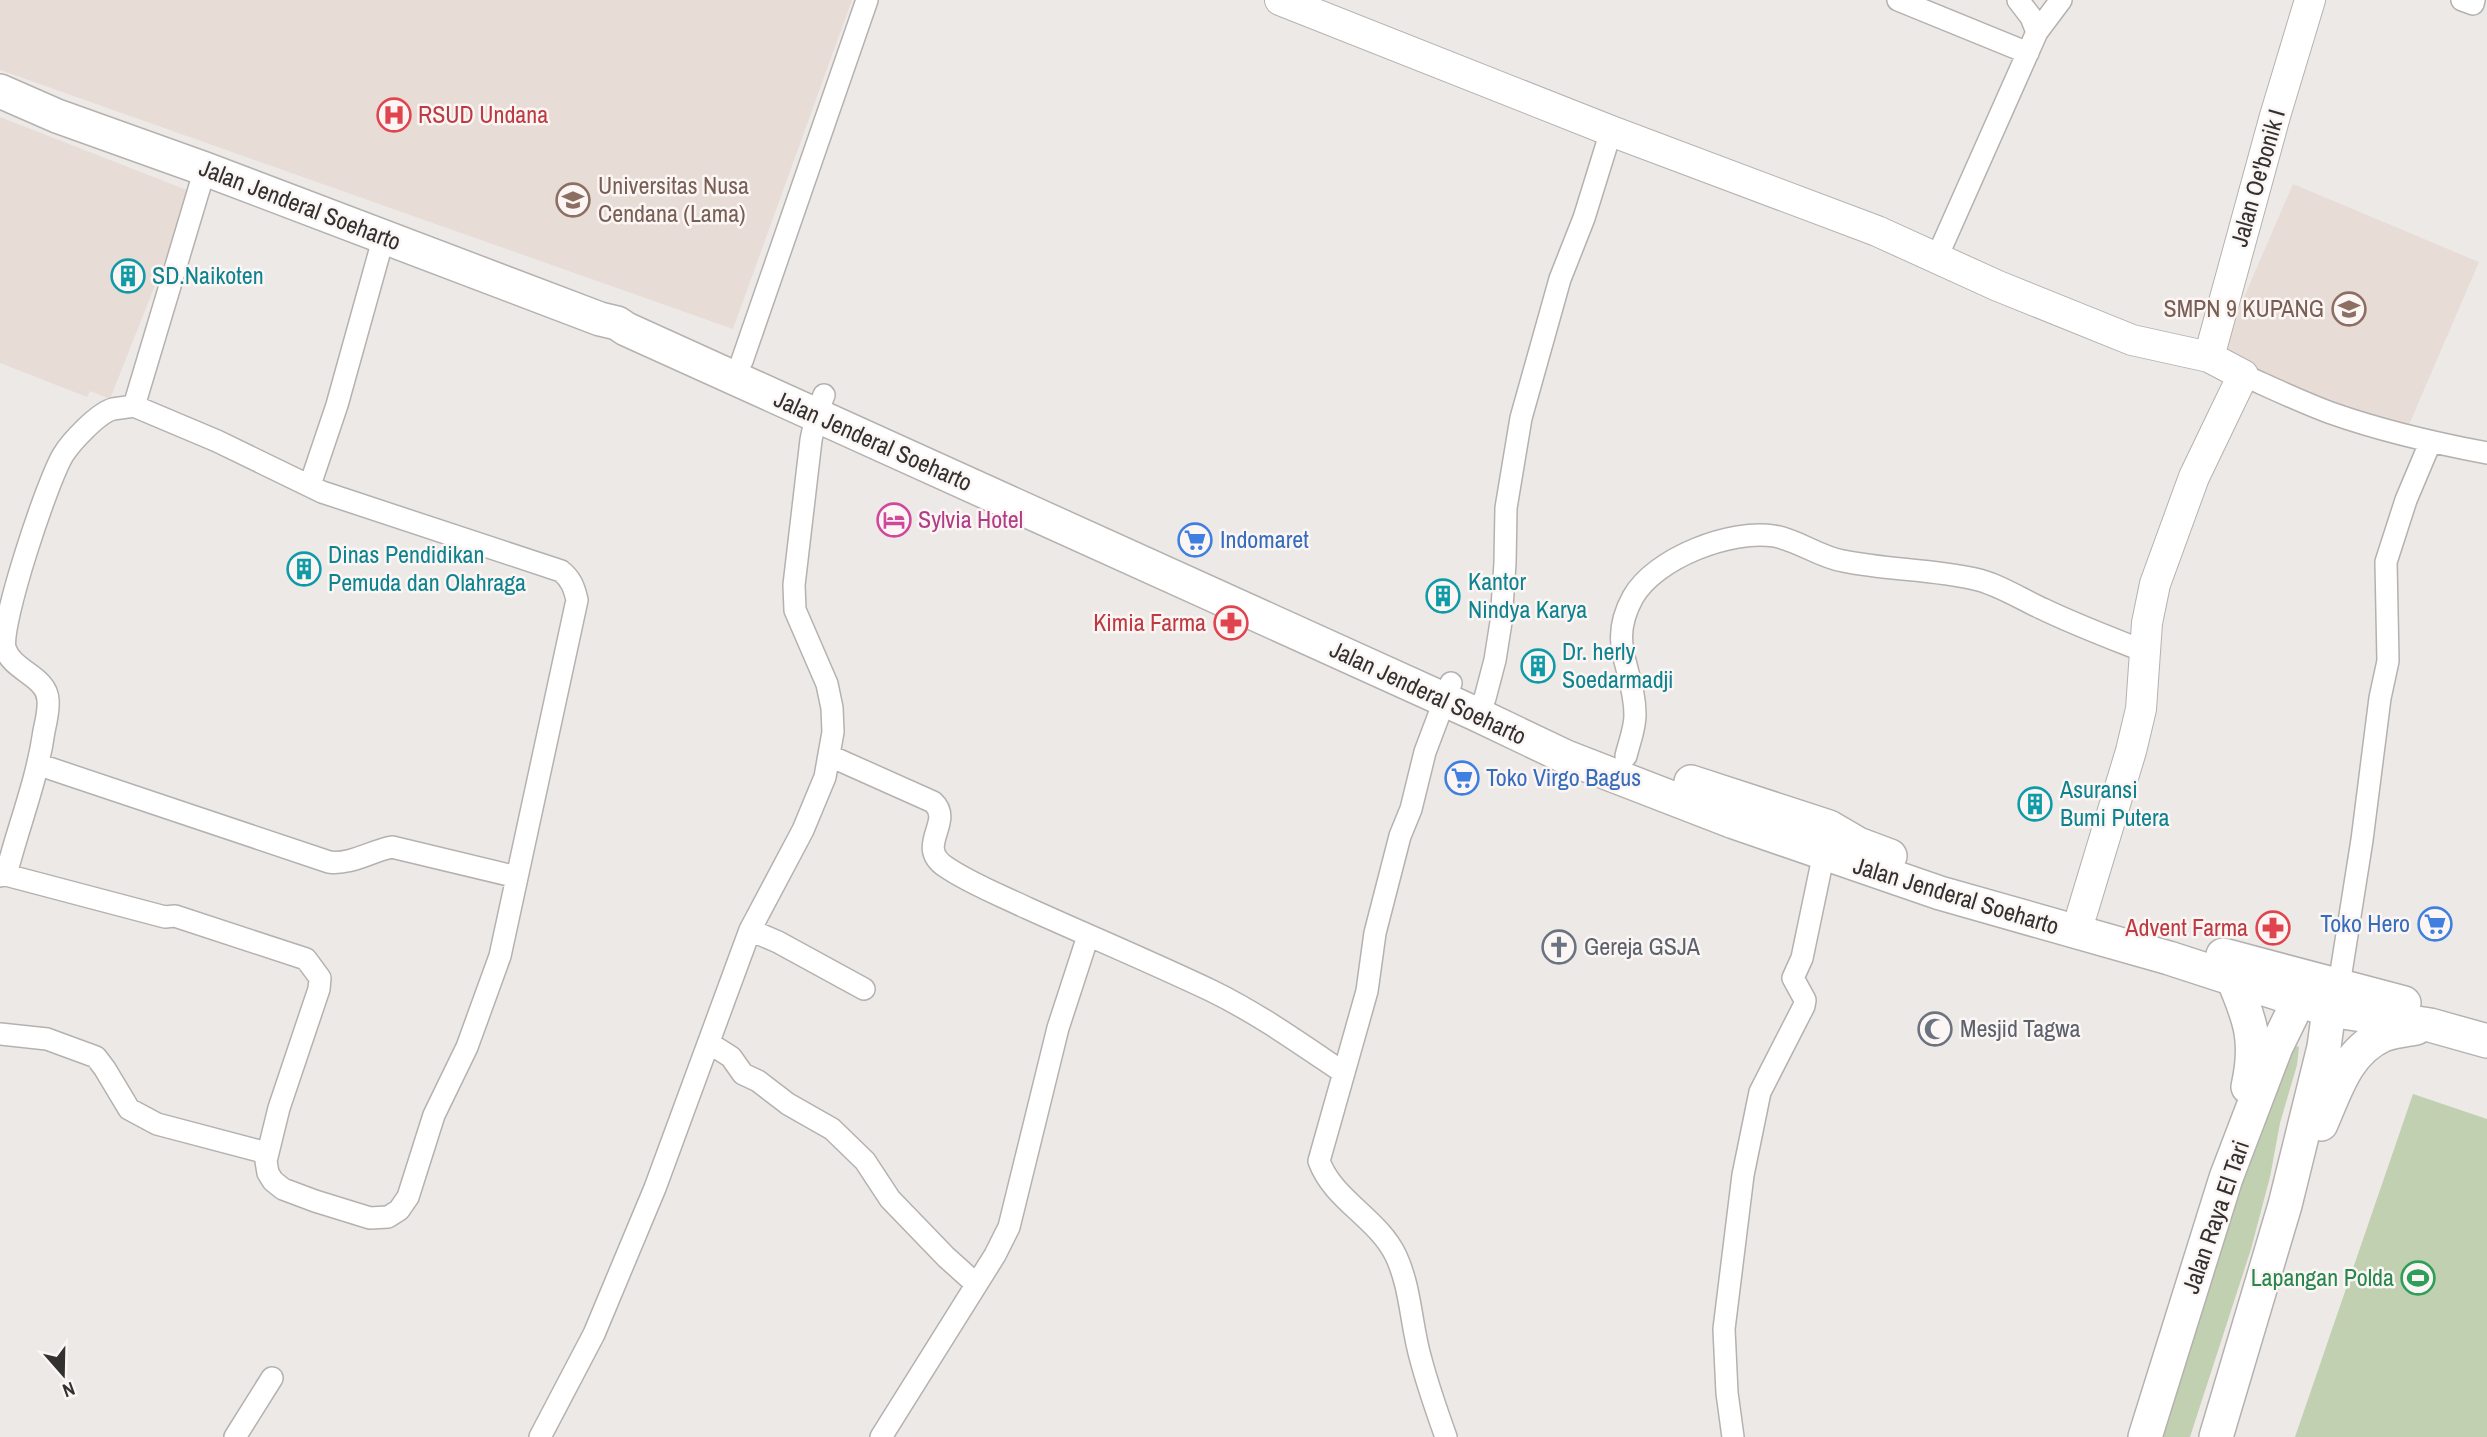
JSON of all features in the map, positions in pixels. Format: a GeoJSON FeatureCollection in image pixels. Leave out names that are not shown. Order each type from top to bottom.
{"type":"FeatureCollection","features":[{"type":"Feature","properties":{"kind":"main road","name":"Jalan Jenderal Soeharto"},"geometry":{"type":"LineString","coordinates":[[0,91],[57,116],[205,169],[600,319],[617,323],[625,329],[820,406],[1481,706],[1626,756],[1714,791],[1940,893],[2169,958],[2248,972],[2322,998]]}},
{"type":"Feature","properties":{"kind":"main road","name":"Jalan Jenderal Soeharto"},"geometry":{"type":"LineString","coordinates":[[600,319],[619,314],[742,361],[820,406]]}},
{"type":"Feature","properties":{"kind":"main road","name":"Jalan Jenderal Soeharto"},"geometry":{"type":"LineString","coordinates":[[1481,706],[1566,757],[1827,841],[1858,844],[2031,902],[2082,913],[2207,952],[2248,972],[2322,998],[2421,1013],[2487,1027]]}},
{"type":"Feature","properties":{"kind":"main road"},"geometry":{"type":"LineString","coordinates":[[2226,1178],[2251,1074],[2254,1044],[2248,1016],[2248,972]]}},
{"type":"Feature","properties":{"kind":"main road","name":"Jalan Raya El Tari"},"geometry":{"type":"LineString","coordinates":[[2145,1437],[2226,1178],[2276,1047],[2322,998]]}},
{"type":"Feature","properties":{"kind":"main road"},"geometry":{"type":"LineString","coordinates":[[2216,1437],[2285,1205],[2324,1047],[2322,998]]}},
{"type":"Feature","properties":{"kind":"main road","name":"Jalan Jenderal Soeharto"},"geometry":{"type":"LineString","coordinates":[[2421,1013],[2487,1041]]}},
{"type":"Feature","properties":{"kind":"main road"},"geometry":{"type":"LineString","coordinates":[[2285,1205],[2347,1064],[2366,1045],[2421,1013]]}},
{"type":"Feature","properties":{"kind":"street"},"geometry":{"type":"LineString","coordinates":[[742,361],[867,0]]}},
{"type":"Feature","properties":{"kind":"street"},"geometry":{"type":"LineString","coordinates":[[1280,0],[1611,131],[1877,231],[1998,286],[2132,340],[2209,357],[2243,375],[2330,412],[2430,443],[2487,453]]}},
{"type":"Feature","properties":{"kind":"street"},"geometry":{"type":"LineString","coordinates":[[1898,0],[2028,53]]}},
{"type":"Feature","properties":{"kind":"street"},"geometry":{"type":"LineString","coordinates":[[2018,0],[2031,17],[2037,32]]}},
{"type":"Feature","properties":{"kind":"street"},"geometry":{"type":"LineString","coordinates":[[1937,257],[2037,32],[2061,0]]}},
{"type":"Feature","properties":{"kind":"street","name":"Jalan Oe'bonik I"},"geometry":{"type":"LineString","coordinates":[[2209,357],[2310,0]]}},
{"type":"Feature","properties":{"kind":"street"},"geometry":{"type":"LineString","coordinates":[[2462,0],[2473,4],[2474,0]]}},
{"type":"Feature","properties":{"kind":"street"},"geometry":{"type":"LineString","coordinates":[[1481,706],[1495,660],[1501,622],[1506,508],[1521,418],[1560,279],[1584,218],[1611,131]]}},
{"type":"Feature","properties":{"kind":"street"},"geometry":{"type":"LineString","coordinates":[[134,406],[205,169]]}},
{"type":"Feature","properties":{"kind":"street"},"geometry":{"type":"LineString","coordinates":[[310,485],[337,405],[384,236]]}},
{"type":"Feature","properties":{"kind":"street"},"geometry":{"type":"LineString","coordinates":[[2082,913],[2141,709],[2147,623],[2155,584],[2194,477],[2243,375]]}},
{"type":"Feature","properties":{"kind":"street"},"geometry":{"type":"LineString","coordinates":[[134,406],[310,485],[390,516],[561,571],[575,588],[577,600],[496,969],[467,1047],[434,1115],[408,1197],[399,1210],[388,1217],[370,1218],[283,1189],[268,1173],[267,1153],[279,1108],[319,989],[320,978],[306,958],[175,916],[165,917],[3,876],[40,765],[49,701],[46,690],[21,669],[6,651],[5,627],[46,492],[63,454],[97,417],[111,410],[134,406]]}},
{"type":"Feature","properties":{"kind":"street"},"geometry":{"type":"LineString","coordinates":[[540,1437],[594,1334],[655,1188],[750,930],[803,830],[818,797],[830,757],[832,708],[827,684],[795,610],[794,585],[811,440],[820,406]]}},
{"type":"Feature","properties":{"kind":"street"},"geometry":{"type":"LineString","coordinates":[[2322,998],[2362,840],[2380,698],[2388,661],[2386,562],[2406,500],[2430,443]]}},
{"type":"Feature","properties":{"kind":"street"},"geometry":{"type":"LineString","coordinates":[[1626,756],[1635,716],[1621,648],[1625,614],[1635,594],[1649,578],[1700,547],[1729,540],[1774,536],[1836,560],[1977,579],[2078,625],[2146,652]]}},
{"type":"Feature","properties":{"kind":"street"},"geometry":{"type":"LineString","coordinates":[[1446,1437],[1421,1361],[1404,1275],[1395,1254],[1381,1233],[1334,1187],[1319,1161],[1367,991],[1375,933],[1400,836],[1411,809],[1425,752],[1447,691]]}},
{"type":"Feature","properties":{"kind":"street"},"geometry":{"type":"LineString","coordinates":[[830,757],[933,802],[939,808],[941,819],[932,841],[933,850],[944,866],[1088,936],[1213,991],[1344,1073]]}},
{"type":"Feature","properties":{"kind":"street"},"geometry":{"type":"LineString","coordinates":[[40,765],[329,862],[349,861],[392,847],[517,877]]}},
{"type":"Feature","properties":{"kind":"street"},"geometry":{"type":"LineString","coordinates":[[1733,1437],[1727,1393],[1724,1329],[1743,1175],[1760,1092],[1804,1006],[1805,1000],[1793,978],[1802,958],[1827,841]]}},
{"type":"Feature","properties":{"kind":"street"},"geometry":{"type":"LineString","coordinates":[[750,930],[778,942],[864,989]]}},
{"type":"Feature","properties":{"kind":"street"},"geometry":{"type":"LineString","coordinates":[[881,1437],[995,1255],[1009,1227],[1058,1028],[1088,936]]}},
{"type":"Feature","properties":{"kind":"street"},"geometry":{"type":"LineString","coordinates":[[0,1034],[47,1040],[96,1058],[129,1109],[157,1124],[267,1153]]}},
{"type":"Feature","properties":{"kind":"street"},"geometry":{"type":"LineString","coordinates":[[709,1043],[731,1057],[743,1074],[832,1129],[865,1161],[891,1199],[946,1257],[976,1284]]}},
{"type":"Feature","properties":{"kind":"street"},"geometry":{"type":"LineString","coordinates":[[235,1437],[272,1378]]}},
{"type":"Feature","properties":{"kind":"shaded area","name":"Universitas Nusa Cendana (Lama)"},"geometry":{"type":"Polygon","coordinates":[[[0,0],[852,0],[733,329],[0,70],[0,0]]]}},
{"type":"Feature","properties":{"kind":"shaded area"},"geometry":{"type":"Polygon","coordinates":[[[0,117],[192,192],[110,399],[90,391],[87,397],[0,363],[0,117]]]}},
{"type":"Feature","properties":{"kind":"shaded area","name":"SMPN 9 KUPANG"},"geometry":{"type":"Polygon","coordinates":[[[2293,184],[2479,262],[2405,434],[2219,355],[2293,184]]]}},
{"type":"Feature","properties":{"kind":"green space"},"geometry":{"type":"Polygon","coordinates":[[[2287,1043],[2299,1047],[2297,1065],[2280,1123],[2270,1177],[2251,1249],[2190,1437],[2152,1437],[2287,1043]]]}},
{"type":"Feature","properties":{"kind":"green space","name":"Lapangan Polda"},"geometry":{"type":"Polygon","coordinates":[[[2413,1094],[2487,1119],[2487,1437],[2295,1437],[2413,1094]]]}},
{"type":"Feature","properties":{"kind":"place","name":"RSUD Undana"},"geometry":{"type":"Point","coordinates":[394,115]}},
{"type":"Feature","properties":{"kind":"place","name":"Universitas Nusa Cendana (Lama)"},"geometry":{"type":"Point","coordinates":[573,200]}},
{"type":"Feature","properties":{"kind":"place","name":"SD.Naikoten"},"geometry":{"type":"Point","coordinates":[128,276]}},
{"type":"Feature","properties":{"kind":"place","name":"SMPN 9 KUPANG"},"geometry":{"type":"Point","coordinates":[2349,309]}},
{"type":"Feature","properties":{"kind":"place","name":"Sylvia Hotel"},"geometry":{"type":"Point","coordinates":[894,520]}},
{"type":"Feature","properties":{"kind":"place","name":"Indomaret"},"geometry":{"type":"Point","coordinates":[1195,540]}},
{"type":"Feature","properties":{"kind":"place","name":"Dinas Pendidikan Pemuda dan Olahraga"},"geometry":{"type":"Point","coordinates":[304,569]}},
{"type":"Feature","properties":{"kind":"place","name":"Kantor Nindya Karya"},"geometry":{"type":"Point","coordinates":[1443,596]}},
{"type":"Feature","properties":{"kind":"place","name":"Kimia Farma"},"geometry":{"type":"Point","coordinates":[1231,623]}},
{"type":"Feature","properties":{"kind":"place","name":"Dr. herly Soedarmadji"},"geometry":{"type":"Point","coordinates":[1538,666]}},
{"type":"Feature","properties":{"kind":"place","name":"Toko Virgo Bagus"},"geometry":{"type":"Point","coordinates":[1462,778]}},
{"type":"Feature","properties":{"kind":"place","name":"Asuransi Bumi Putera"},"geometry":{"type":"Point","coordinates":[2035,804]}},
{"type":"Feature","properties":{"kind":"place","name":"Toko Hero"},"geometry":{"type":"Point","coordinates":[2435,924]}},
{"type":"Feature","properties":{"kind":"place","name":"Advent Farma"},"geometry":{"type":"Point","coordinates":[2273,928]}},
{"type":"Feature","properties":{"kind":"place","name":"Gereja GSJA"},"geometry":{"type":"Point","coordinates":[1559,947]}},
{"type":"Feature","properties":{"kind":"place","name":"Mesjid Tagwa"},"geometry":{"type":"Point","coordinates":[1935,1029]}},
{"type":"Feature","properties":{"kind":"place","name":"Lapangan Polda"},"geometry":{"type":"Point","coordinates":[2418,1278]}}]}
